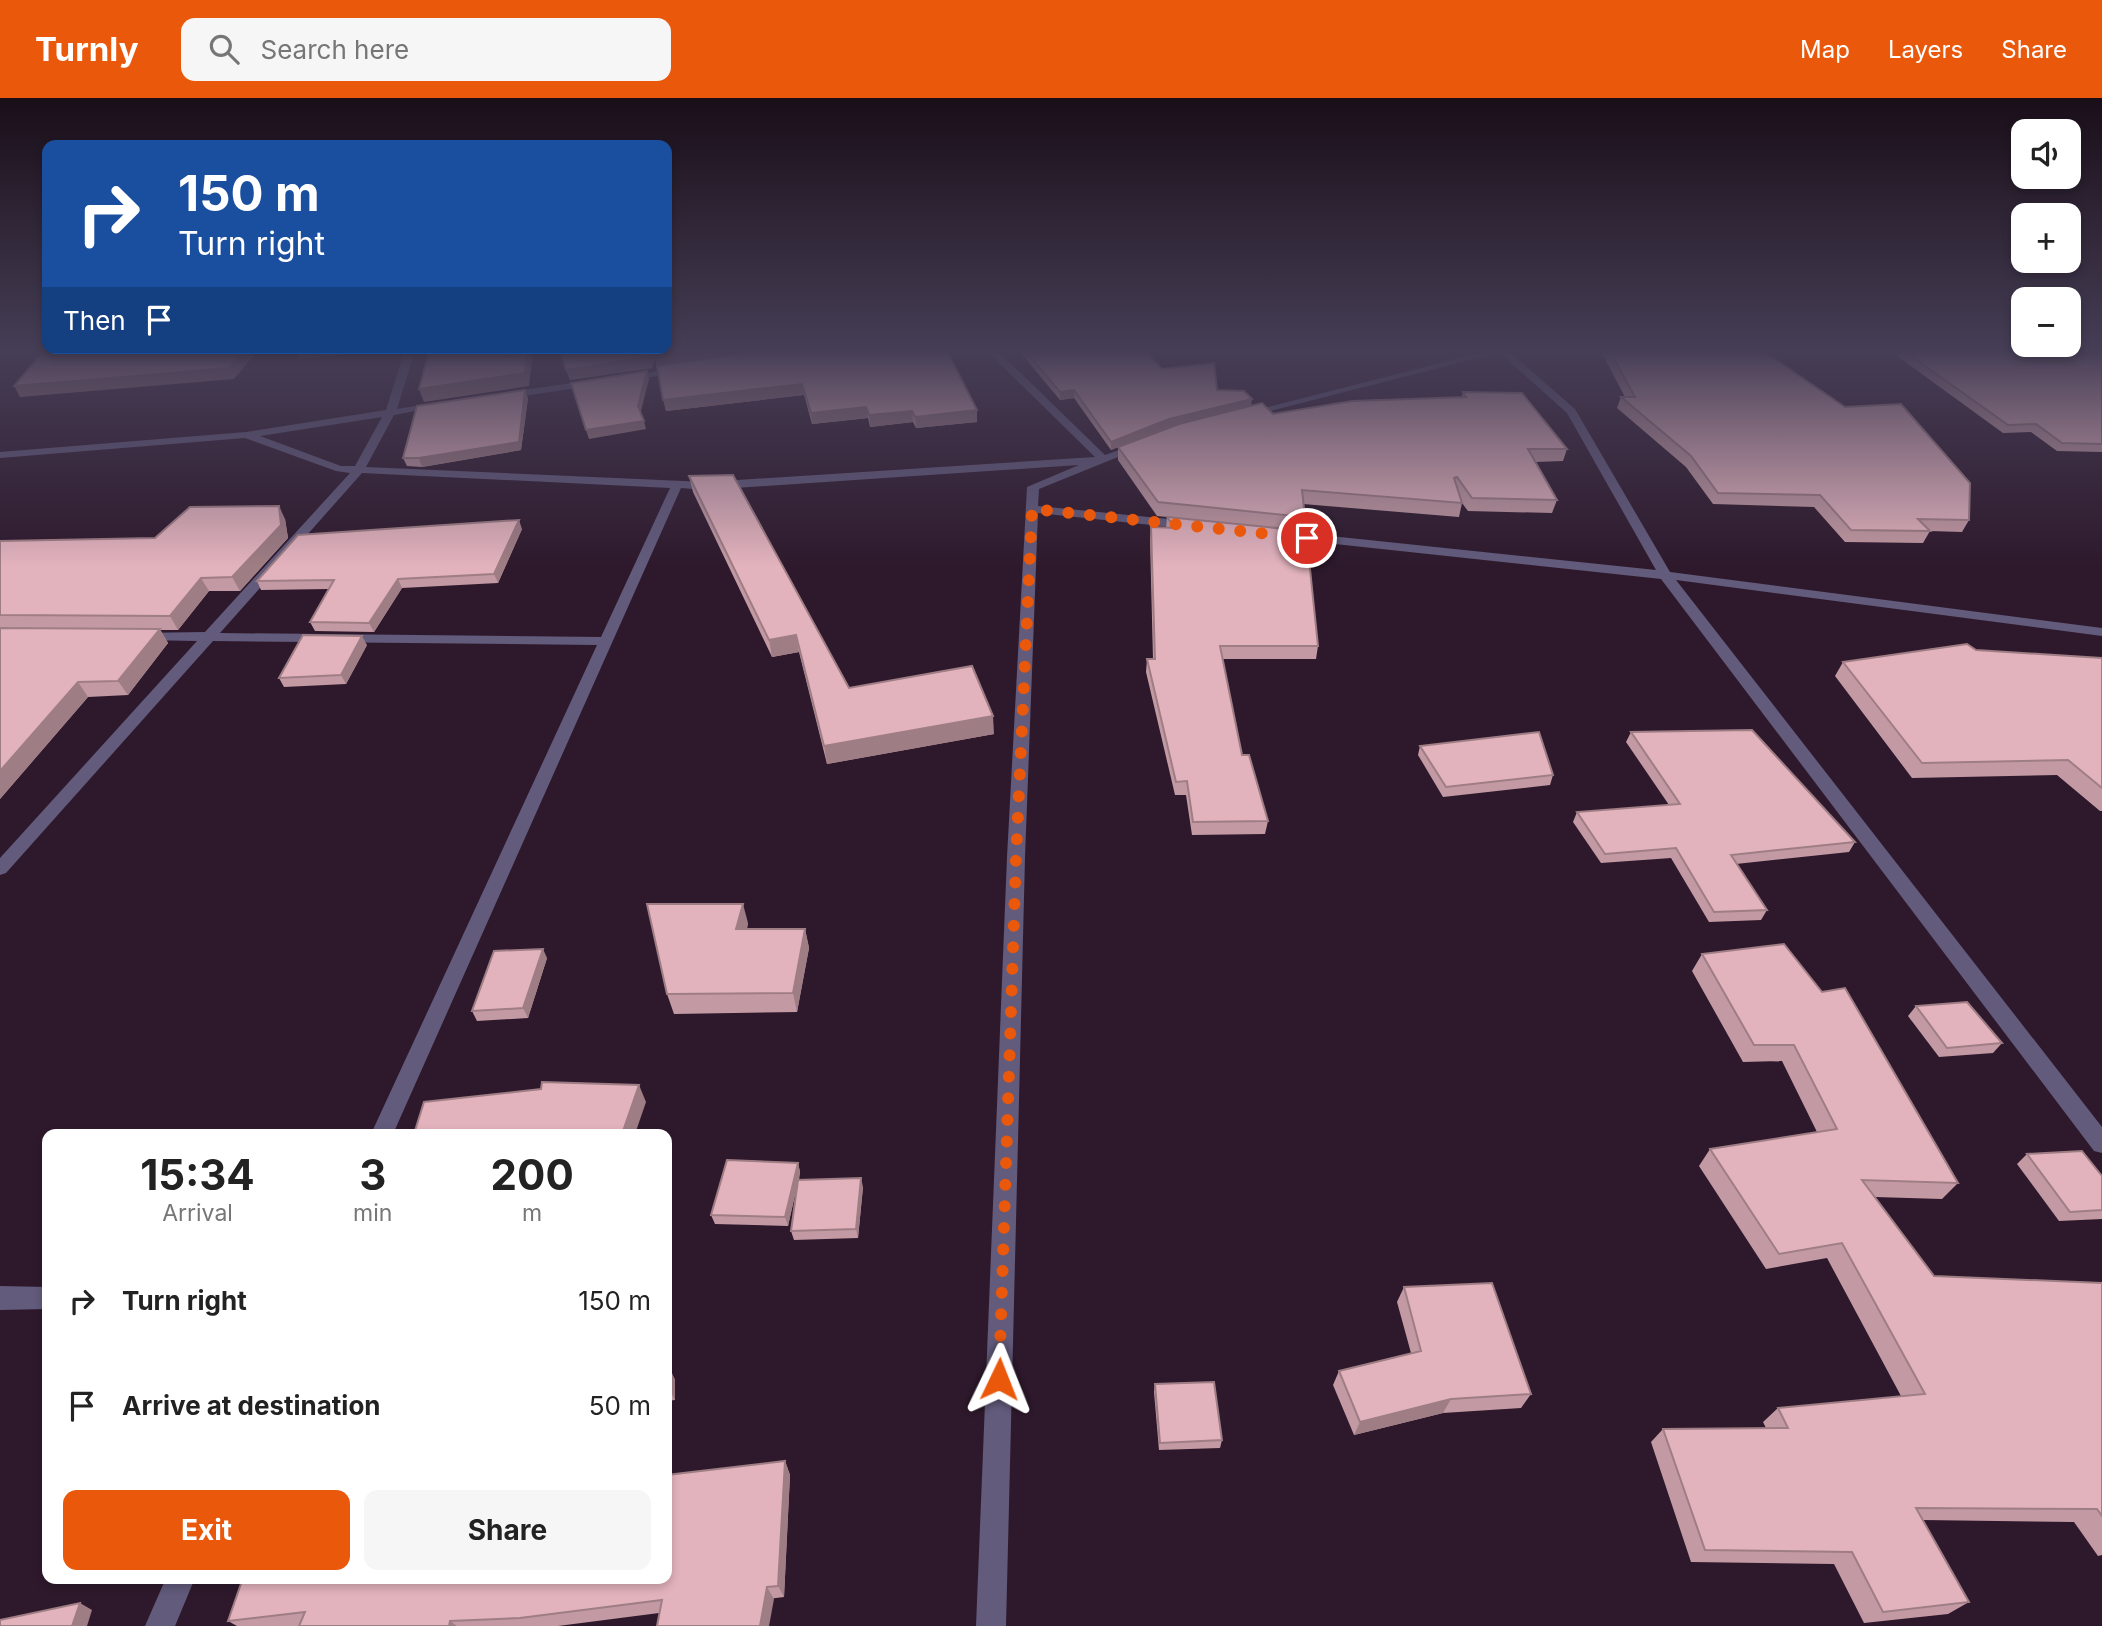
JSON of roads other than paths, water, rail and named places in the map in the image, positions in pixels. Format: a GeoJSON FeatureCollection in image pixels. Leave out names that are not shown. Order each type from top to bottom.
{"type":"FeatureCollection","features":[{"type":"Feature","properties":{"kind":"street"},"geometry":{"type":"LineString","coordinates":[[0,454],[246,435],[316,424]]}},
{"type":"Feature","properties":{"kind":"street"},"geometry":{"type":"LineString","coordinates":[[0,869],[359,470],[384,424]]}},
{"type":"Feature","properties":{"kind":"street"},"geometry":{"type":"LineString","coordinates":[[1067,424],[1104,460]]}},
{"type":"Feature","properties":{"kind":"street"},"geometry":{"type":"LineString","coordinates":[[1579,424],[1665,575],[2102,1144]]}},
{"type":"Feature","properties":{"kind":"street"},"geometry":{"type":"LineString","coordinates":[[246,435],[340,469],[706,486],[1104,460]]}},
{"type":"Feature","properties":{"kind":"street"},"geometry":{"type":"LineString","coordinates":[[991,1626],[1016,857],[1033,488],[1150,441]]}},
{"type":"Feature","properties":{"kind":"street"},"geometry":{"type":"LineString","coordinates":[[384,1129],[677,485]]}},
{"type":"Feature","properties":{"kind":"street"},"geometry":{"type":"LineString","coordinates":[[1032,509],[1197,526]]}},
{"type":"Feature","properties":{"kind":"street"},"geometry":{"type":"LineString","coordinates":[[1266,533],[1665,575],[2102,632]]}},
{"type":"Feature","properties":{"kind":"street"},"geometry":{"type":"LineString","coordinates":[[125,636],[606,641]]}},
{"type":"Feature","properties":{"kind":"street"},"geometry":{"type":"LineString","coordinates":[[0,1297],[42,1298]]}},
{"type":"Feature","properties":{"kind":"street"},"geometry":{"type":"LineString","coordinates":[[160,1626],[178,1584]]}}]}
